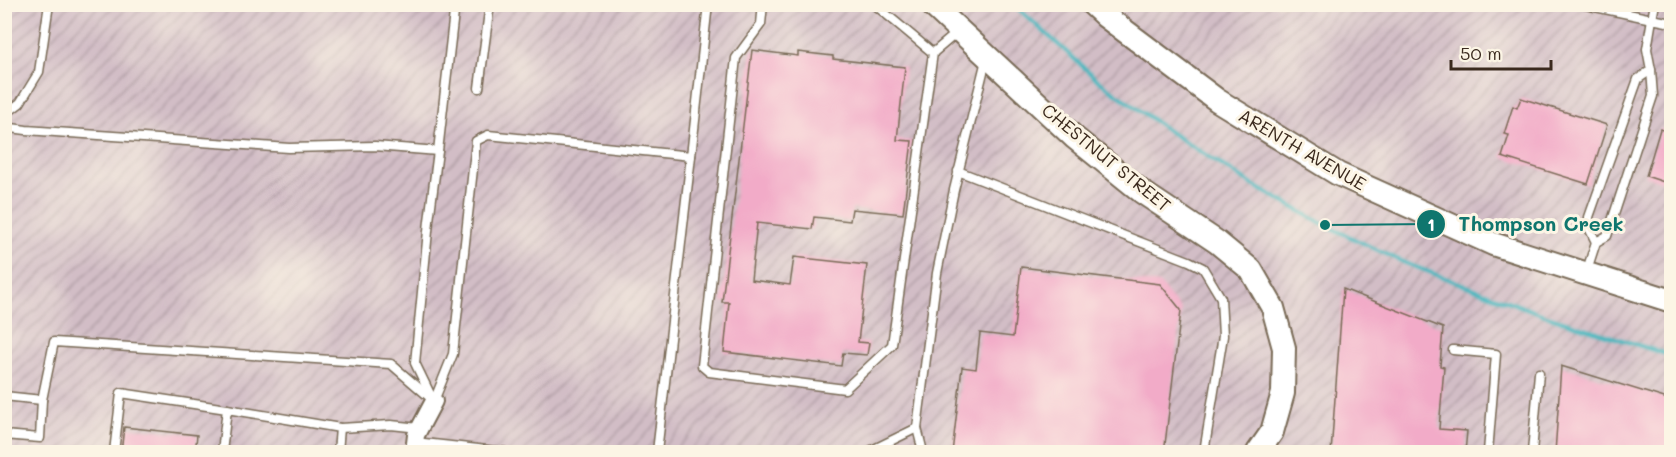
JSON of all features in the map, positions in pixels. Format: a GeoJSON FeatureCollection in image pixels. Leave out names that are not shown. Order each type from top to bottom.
{"type":"FeatureCollection","features":[{"type":"Feature","properties":{"kind":"street","name":"CHESTNUT STREET"},"geometry":{"type":"LineString","coordinates":[[931,4],[1075,138],[1142,192],[1217,242],[1251,270],[1273,308],[1284,348],[1283,393],[1272,432],[1258,453]]}},
{"type":"Feature","properties":{"kind":"street","name":"ARENTH AVENUE"},"geometry":{"type":"LineString","coordinates":[[1092,4],[1217,100],[1338,174],[1493,244],[1671,301]]}},
{"type":"Feature","properties":{"kind":"street"},"geometry":{"type":"LineString","coordinates":[[416,441],[434,401]]}},
{"type":"Feature","properties":{"kind":"lane"},"geometry":{"type":"LineString","coordinates":[[4,115],[20,104],[39,72],[49,4]]}},
{"type":"Feature","properties":{"kind":"lane"},"geometry":{"type":"LineString","coordinates":[[434,401],[415,363],[429,221],[455,4]]}},
{"type":"Feature","properties":{"kind":"lane"},"geometry":{"type":"LineString","coordinates":[[479,88],[490,4]]}},
{"type":"Feature","properties":{"kind":"lane"},"geometry":{"type":"LineString","coordinates":[[657,453],[708,4]]}},
{"type":"Feature","properties":{"kind":"lane"},"geometry":{"type":"LineString","coordinates":[[763,4],[761,24],[736,58],[702,366],[709,372],[845,389],[892,345],[933,53],[959,31]]}},
{"type":"Feature","properties":{"kind":"lane"},"geometry":{"type":"LineString","coordinates":[[874,4],[933,53]]}},
{"type":"Feature","properties":{"kind":"lane"},"geometry":{"type":"LineString","coordinates":[[1581,4],[1671,23]]}},
{"type":"Feature","properties":{"kind":"lane"},"geometry":{"type":"LineString","coordinates":[[1585,273],[1596,242],[1607,236],[1653,96],[1647,49],[1654,4]]}},
{"type":"Feature","properties":{"kind":"lane"},"geometry":{"type":"LineString","coordinates":[[923,453],[917,428],[937,273],[958,171],[987,57]]}},
{"type":"Feature","properties":{"kind":"lane"},"geometry":{"type":"LineString","coordinates":[[1596,242],[1588,228],[1589,217],[1638,79],[1651,70]]}},
{"type":"Feature","properties":{"kind":"lane"},"geometry":{"type":"LineString","coordinates":[[4,127],[289,148],[375,146],[438,151]]}},
{"type":"Feature","properties":{"kind":"lane"},"geometry":{"type":"LineString","coordinates":[[434,401],[453,354],[476,141],[488,135],[691,156]]}},
{"type":"Feature","properties":{"kind":"lane"},"geometry":{"type":"LineString","coordinates":[[958,171],[1203,268],[1221,298],[1223,336],[1204,453]]}},
{"type":"Feature","properties":{"kind":"lane"},"geometry":{"type":"LineString","coordinates":[[4,435],[40,438],[42,400],[54,342],[391,364],[434,401]]}},
{"type":"Feature","properties":{"kind":"lane"},"geometry":{"type":"LineString","coordinates":[[1453,350],[1496,354],[1488,453]]}},
{"type":"Feature","properties":{"kind":"lane"},"geometry":{"type":"LineString","coordinates":[[1532,453],[1539,373]]}},
{"type":"Feature","properties":{"kind":"lane"},"geometry":{"type":"LineString","coordinates":[[114,453],[121,393],[340,429],[391,424],[416,441],[505,453]]}},
{"type":"Feature","properties":{"kind":"lane"},"geometry":{"type":"LineString","coordinates":[[4,396],[42,400]]}},
{"type":"Feature","properties":{"kind":"lane"},"geometry":{"type":"LineString","coordinates":[[222,453],[227,409]]}},
{"type":"Feature","properties":{"kind":"lane"},"geometry":{"type":"LineString","coordinates":[[867,453],[917,428]]}},
{"type":"Feature","properties":{"kind":"lane"},"geometry":{"type":"LineString","coordinates":[[338,453],[340,429]]}},
{"type":"Feature","properties":{"kind":"shaded area"},"geometry":{"type":"Polygon","coordinates":[[[5,5],[1671,5],[1671,452],[5,452],[5,5]]]}},
{"type":"Feature","properties":{"kind":"building"},"geometry":{"type":"Polygon","coordinates":[[[752,50],[798,56],[798,52],[833,56],[833,59],[905,67],[897,140],[912,141],[903,214],[852,209],[850,221],[814,217],[812,229],[757,223],[751,280],[790,285],[794,257],[867,265],[858,342],[869,343],[867,355],[843,353],[841,366],[724,352],[729,302],[722,302],[752,50]]]}},
{"type":"Feature","properties":{"kind":"building"},"geometry":{"type":"Polygon","coordinates":[[[1521,98],[1607,125],[1588,184],[1502,157],[1509,135],[1504,134],[1513,106],[1517,108],[1521,98]]]}},
{"type":"Feature","properties":{"kind":"building"},"geometry":{"type":"Polygon","coordinates":[[[1660,129],[1671,133],[1671,168],[1667,183],[1646,176],[1660,129]]]}},
{"type":"Feature","properties":{"kind":"building"},"geometry":{"type":"Polygon","coordinates":[[[1021,267],[1160,284],[1181,310],[1164,453],[952,453],[962,367],[976,369],[980,333],[1013,337],[1021,267]]]}},
{"type":"Feature","properties":{"kind":"building"},"geometry":{"type":"Polygon","coordinates":[[[1343,289],[1443,328],[1440,366],[1444,367],[1439,429],[1467,431],[1465,453],[1331,453],[1343,289]]]}},
{"type":"Feature","properties":{"kind":"building"},"geometry":{"type":"Polygon","coordinates":[[[1561,366],[1671,400],[1671,453],[1555,453],[1561,366]]]}},
{"type":"Feature","properties":{"kind":"building"},"geometry":{"type":"Polygon","coordinates":[[[124,427],[197,435],[195,453],[121,453],[124,427]]]}},
{"type":"Feature","properties":{"kind":"waterway"},"geometry":{"type":"LineString","coordinates":[[1013,4],[1099,81],[1167,130],[1251,184],[1325,225],[1405,263],[1547,316],[1672,356]]}},
{"type":"Feature","properties":{"kind":"place","name":"Thompson Creek"},"geometry":{"type":"Point","coordinates":[1325,225]}}]}
